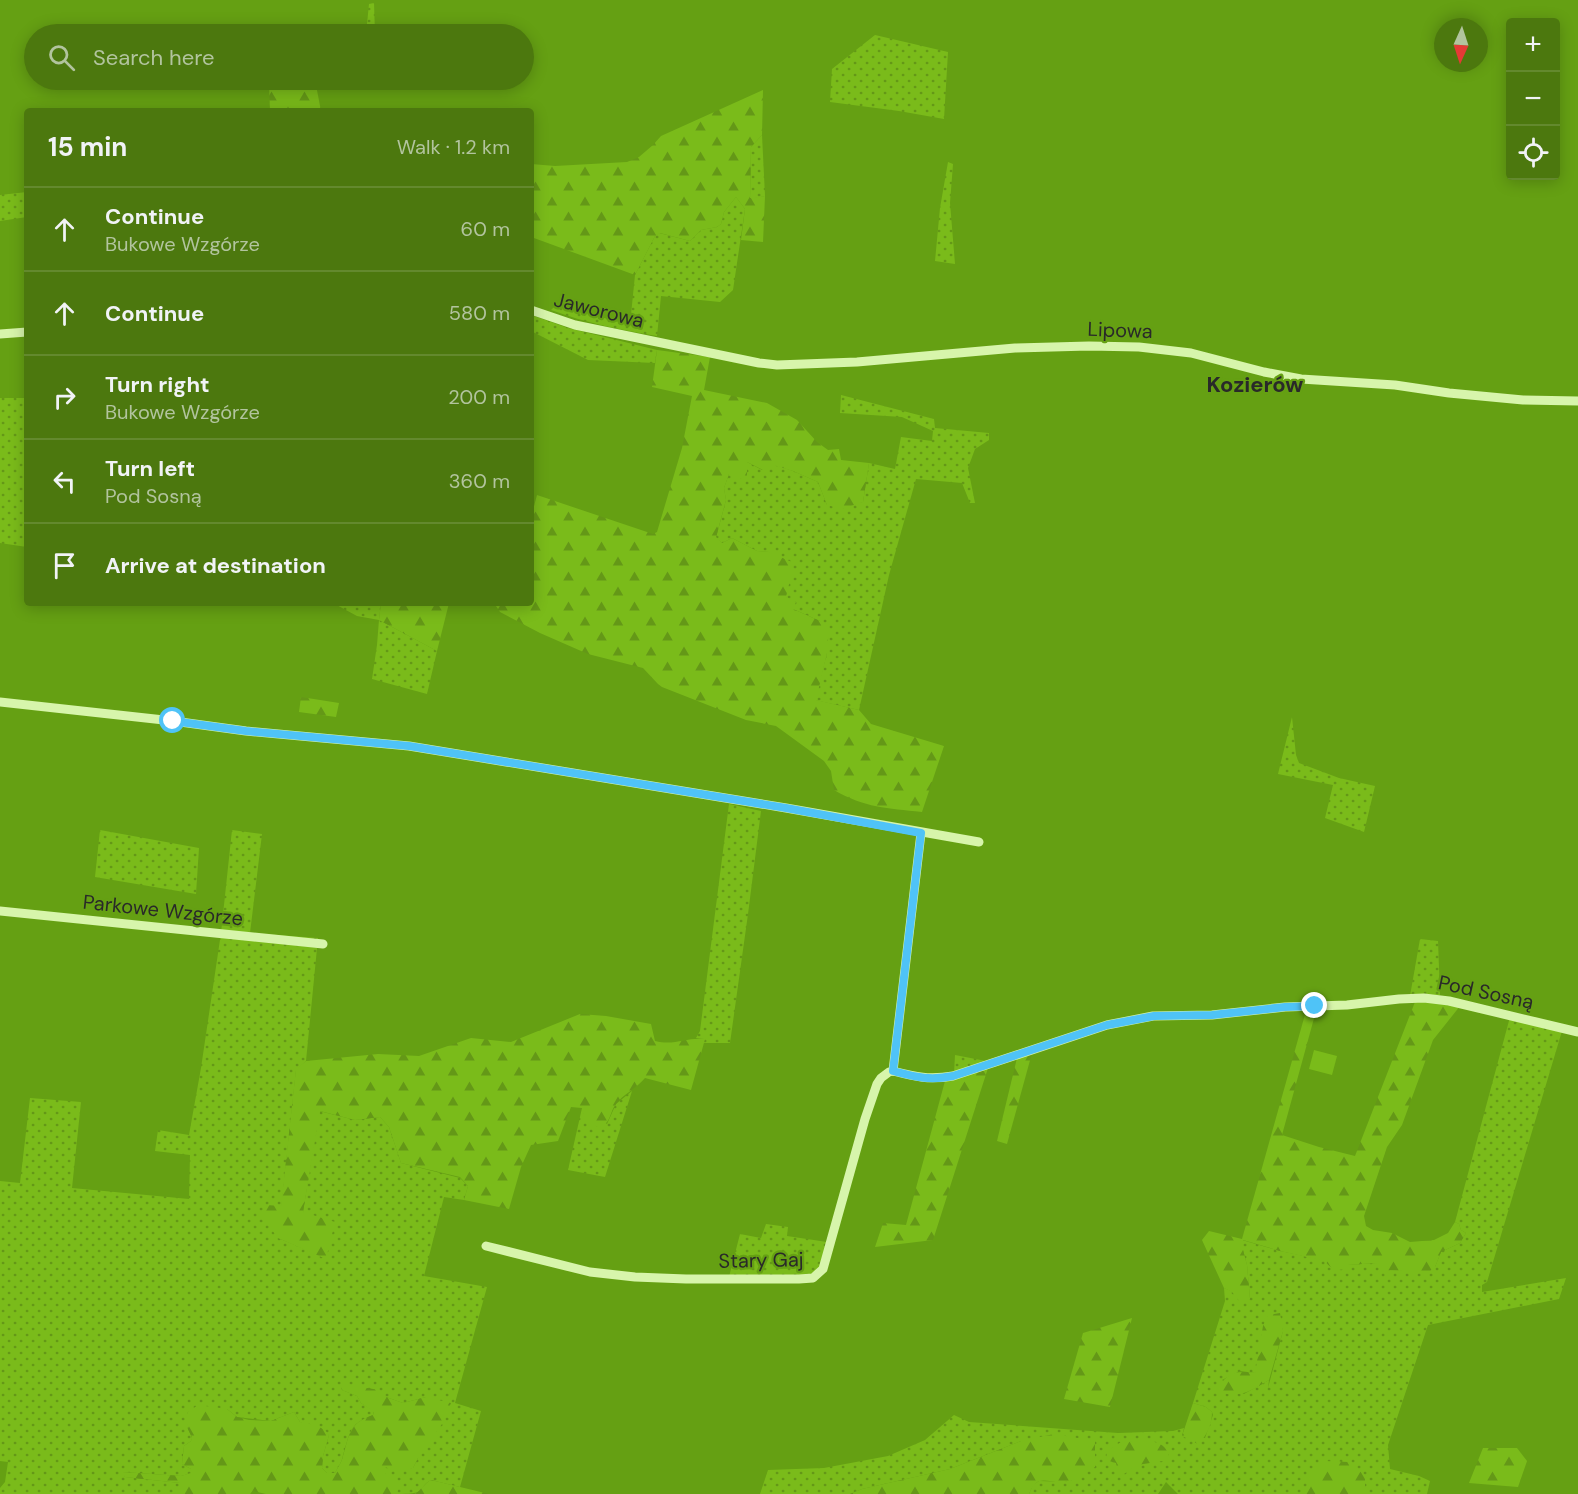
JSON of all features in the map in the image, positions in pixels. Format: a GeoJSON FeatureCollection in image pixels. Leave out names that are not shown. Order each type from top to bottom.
{"type":"FeatureCollection","features":[{"type":"Feature","properties":{"kind":"street","name":"Jaworowa"},"geometry":{"type":"LineString","coordinates":[[534,311],[575,325],[660,343]]}},
{"type":"Feature","properties":{"kind":"street"},"geometry":{"type":"LineString","coordinates":[[0,334],[24,332]]}},
{"type":"Feature","properties":{"kind":"street","name":"Lipowa"},"geometry":{"type":"LineString","coordinates":[[660,343],[777,365],[857,362],[1015,348],[1139,347],[1191,352],[1264,372],[1301,379],[1395,385],[1523,400],[1578,401]]}},
{"type":"Feature","properties":{"kind":"street"},"geometry":{"type":"LineString","coordinates":[[0,702],[246,731],[409,746],[979,842]]}},
{"type":"Feature","properties":{"kind":"street"},"geometry":{"type":"LineString","coordinates":[[893,1071],[921,833]]}},
{"type":"Feature","properties":{"kind":"street","name":"Parkowe Wzgórze"},"geometry":{"type":"LineString","coordinates":[[0,911],[323,944]]}},
{"type":"Feature","properties":{"kind":"street","name":"Pod Sosną"},"geometry":{"type":"LineString","coordinates":[[893,1071],[912,1077],[935,1079],[953,1076],[1107,1025],[1154,1016],[1212,1015],[1399,999],[1425,998],[1449,1001],[1578,1032]]}},
{"type":"Feature","properties":{"kind":"street","name":"Stary Gaj"},"geometry":{"type":"LineString","coordinates":[[486,1246],[590,1272],[635,1277],[686,1280],[813,1278],[823,1269],[877,1084],[881,1078],[893,1071]]}},
{"type":"Feature","properties":{"kind":"green space"},"geometry":{"type":"Polygon","coordinates":[[[374,3],[375,24],[367,24],[369,4],[374,3]]]}},
{"type":"Feature","properties":{"kind":"green space"},"geometry":{"type":"Polygon","coordinates":[[[875,35],[948,52],[944,119],[830,102],[832,69],[875,35]]]}},
{"type":"Feature","properties":{"kind":"green space"},"geometry":{"type":"Polygon","coordinates":[[[269,90],[317,90],[320,108],[270,108],[269,90]]]}},
{"type":"Feature","properties":{"kind":"green space"},"geometry":{"type":"Polygon","coordinates":[[[763,90],[762,135],[751,147],[750,198],[765,196],[763,242],[741,240],[745,209],[736,197],[724,212],[721,224],[701,230],[690,241],[660,233],[655,236],[635,275],[534,238],[534,164],[555,166],[627,162],[639,157],[661,136],[763,90]]]}},
{"type":"Feature","properties":{"kind":"green space"},"geometry":{"type":"Polygon","coordinates":[[[762,135],[765,196],[750,199],[751,147],[762,135]]]}},
{"type":"Feature","properties":{"kind":"green space"},"geometry":{"type":"Polygon","coordinates":[[[948,162],[953,164],[950,203],[955,264],[935,261],[940,208],[948,162]]]}},
{"type":"Feature","properties":{"kind":"green space"},"geometry":{"type":"Polygon","coordinates":[[[24,192],[24,217],[0,221],[0,195],[24,192]]]}},
{"type":"Feature","properties":{"kind":"green space"},"geometry":{"type":"Polygon","coordinates":[[[736,197],[745,209],[733,290],[720,302],[661,296],[657,336],[604,326],[551,310],[556,305],[630,325],[635,275],[655,236],[659,233],[690,241],[701,230],[721,224],[724,212],[736,197]]]}},
{"type":"Feature","properties":{"kind":"green space"},"geometry":{"type":"Polygon","coordinates":[[[534,316],[568,328],[657,350],[655,363],[588,360],[534,333],[534,316]]]}},
{"type":"Feature","properties":{"kind":"green space"},"geometry":{"type":"Polygon","coordinates":[[[657,350],[710,357],[704,390],[767,403],[797,420],[817,442],[828,450],[839,449],[841,460],[869,463],[863,502],[842,509],[827,505],[818,482],[770,464],[763,470],[747,462],[747,481],[729,474],[724,488],[726,500],[716,537],[722,543],[732,538],[757,551],[769,552],[794,563],[786,597],[796,602],[793,609],[829,627],[827,653],[816,700],[859,710],[871,724],[944,746],[922,812],[876,806],[845,796],[834,790],[831,771],[824,761],[776,726],[746,720],[662,687],[643,668],[588,654],[540,633],[500,612],[496,606],[534,606],[534,506],[537,495],[653,534],[657,532],[682,448],[692,396],[652,387],[657,350]]]}},
{"type":"Feature","properties":{"kind":"green space"},"geometry":{"type":"Polygon","coordinates":[[[841,395],[934,419],[935,428],[989,433],[989,440],[975,449],[968,468],[975,503],[970,503],[962,483],[916,479],[889,575],[859,710],[815,700],[827,653],[820,621],[793,609],[769,552],[757,551],[732,538],[722,543],[716,538],[726,500],[724,488],[729,474],[747,462],[762,470],[770,463],[818,482],[827,505],[863,502],[869,463],[895,469],[901,437],[932,441],[933,431],[902,417],[840,413],[841,395]]]}},
{"type":"Feature","properties":{"kind":"green space"},"geometry":{"type":"Polygon","coordinates":[[[0,398],[24,398],[24,547],[0,543],[0,398]]]}},
{"type":"Feature","properties":{"kind":"green space"},"geometry":{"type":"Polygon","coordinates":[[[339,606],[381,606],[379,620],[357,616],[339,606]]]}},
{"type":"Feature","properties":{"kind":"green space"},"geometry":{"type":"Polygon","coordinates":[[[381,606],[448,606],[437,651],[379,620],[381,606]]]}},
{"type":"Feature","properties":{"kind":"green space"},"geometry":{"type":"Polygon","coordinates":[[[379,620],[437,651],[427,694],[372,679],[379,620]]]}},
{"type":"Feature","properties":{"kind":"green space"},"geometry":{"type":"Polygon","coordinates":[[[301,697],[339,703],[336,717],[299,712],[301,697]]]}},
{"type":"Feature","properties":{"kind":"green space"},"geometry":{"type":"Polygon","coordinates":[[[1292,717],[1299,763],[1339,778],[1375,786],[1364,832],[1325,818],[1333,785],[1278,774],[1292,717]]]}},
{"type":"Feature","properties":{"kind":"green space"},"geometry":{"type":"Polygon","coordinates":[[[729,804],[761,811],[730,1043],[704,1043],[704,1039],[696,1038],[700,1031],[729,804]]]}},
{"type":"Feature","properties":{"kind":"green space"},"geometry":{"type":"Polygon","coordinates":[[[100,830],[199,848],[196,894],[95,877],[100,830]]]}},
{"type":"Feature","properties":{"kind":"green space"},"geometry":{"type":"Polygon","coordinates":[[[232,830],[262,834],[250,933],[318,938],[306,1061],[296,1070],[278,1238],[326,1258],[303,1212],[319,1111],[355,1120],[380,1117],[389,1127],[401,1163],[460,1178],[468,1186],[464,1200],[444,1197],[424,1276],[487,1287],[455,1403],[481,1411],[460,1487],[431,1480],[418,1492],[396,1494],[385,1473],[385,1466],[413,1468],[418,1458],[426,1397],[403,1403],[386,1397],[342,1390],[357,1396],[361,1403],[374,1411],[373,1415],[359,1422],[351,1430],[342,1460],[335,1473],[327,1473],[322,1468],[329,1435],[300,1422],[294,1412],[271,1421],[237,1417],[227,1409],[187,1427],[192,1438],[184,1446],[182,1464],[191,1469],[192,1473],[181,1476],[123,1472],[125,1477],[180,1483],[180,1494],[0,1494],[0,1488],[5,1482],[8,1462],[0,1461],[0,1181],[20,1183],[30,1098],[81,1102],[72,1188],[189,1199],[190,1155],[155,1151],[158,1130],[189,1135],[221,933],[232,830]]]}},
{"type":"Feature","properties":{"kind":"green space"},"geometry":{"type":"Polygon","coordinates":[[[1420,939],[1438,941],[1440,995],[1410,996],[1420,939]]]}},
{"type":"Feature","properties":{"kind":"green space"},"geometry":{"type":"Polygon","coordinates":[[[1415,1002],[1460,1006],[1433,1040],[1402,1125],[1387,1147],[1364,1216],[1366,1226],[1373,1230],[1392,1233],[1410,1242],[1434,1240],[1448,1233],[1455,1222],[1466,1233],[1460,1243],[1441,1252],[1435,1267],[1429,1272],[1386,1270],[1376,1263],[1348,1265],[1346,1269],[1337,1269],[1332,1268],[1325,1261],[1243,1240],[1250,1299],[1240,1302],[1232,1292],[1224,1288],[1202,1240],[1209,1231],[1242,1239],[1306,1011],[1316,1011],[1282,1135],[1355,1156],[1415,1002]]]}},
{"type":"Feature","properties":{"kind":"green space"},"geometry":{"type":"Polygon","coordinates":[[[580,1014],[651,1024],[655,1041],[669,1043],[705,1039],[691,1090],[645,1078],[619,1101],[607,1123],[600,1128],[585,1121],[582,1108],[571,1107],[558,1141],[531,1145],[521,1167],[509,1209],[464,1200],[468,1186],[460,1177],[401,1163],[389,1127],[380,1117],[355,1120],[320,1111],[303,1212],[335,1222],[326,1259],[278,1238],[263,1218],[266,1205],[281,1206],[296,1069],[306,1061],[378,1054],[419,1056],[471,1038],[511,1042],[580,1014]]]}},
{"type":"Feature","properties":{"kind":"green space"},"geometry":{"type":"Polygon","coordinates":[[[1510,1017],[1562,1031],[1487,1282],[1482,1285],[1482,1292],[1566,1278],[1559,1299],[1428,1325],[1388,1445],[1390,1469],[1430,1481],[1427,1494],[1178,1494],[1166,1482],[1158,1494],[1029,1494],[1033,1485],[1039,1481],[1067,1482],[1021,1441],[950,1469],[862,1489],[850,1494],[760,1494],[768,1470],[824,1468],[888,1456],[925,1440],[954,1415],[969,1422],[1118,1433],[1173,1431],[1184,1428],[1182,1436],[1205,1438],[1212,1412],[1206,1407],[1193,1403],[1225,1301],[1224,1288],[1250,1299],[1242,1240],[1280,1251],[1348,1265],[1376,1263],[1435,1267],[1441,1252],[1460,1243],[1466,1233],[1455,1222],[1510,1017]],[[1283,1331],[1255,1373],[1240,1371],[1222,1380],[1244,1394],[1269,1380],[1268,1388],[1283,1331]]]}},
{"type":"Feature","properties":{"kind":"green space"},"geometry":{"type":"Polygon","coordinates":[[[1314,1050],[1337,1056],[1332,1075],[1309,1069],[1314,1050]]]}},
{"type":"Feature","properties":{"kind":"green space"},"geometry":{"type":"Polygon","coordinates":[[[1032,1053],[1007,1144],[997,1141],[1017,1058],[1032,1053]]]}},
{"type":"Feature","properties":{"kind":"green space"},"geometry":{"type":"Polygon","coordinates":[[[955,1055],[991,1062],[954,1074],[955,1055]]]}},
{"type":"Feature","properties":{"kind":"green space"},"geometry":{"type":"Polygon","coordinates":[[[988,1068],[933,1240],[875,1247],[883,1223],[906,1225],[945,1081],[988,1068]]]}},
{"type":"Feature","properties":{"kind":"green space"},"geometry":{"type":"Polygon","coordinates":[[[632,1091],[605,1177],[568,1170],[582,1108],[607,1124],[616,1104],[632,1091]]]}},
{"type":"Feature","properties":{"kind":"green space"},"geometry":{"type":"Polygon","coordinates":[[[766,1224],[788,1227],[787,1236],[827,1242],[819,1269],[811,1275],[729,1277],[740,1234],[761,1238],[766,1224]]]}},
{"type":"Feature","properties":{"kind":"green space"},"geometry":{"type":"Polygon","coordinates":[[[1280,1313],[1283,1331],[1269,1380],[1244,1393],[1217,1392],[1227,1377],[1232,1374],[1255,1373],[1263,1326],[1268,1315],[1280,1313]]]}},
{"type":"Feature","properties":{"kind":"green space"},"geometry":{"type":"Polygon","coordinates":[[[1132,1318],[1110,1407],[1064,1399],[1083,1333],[1132,1318]]]}},
{"type":"Feature","properties":{"kind":"green space"},"geometry":{"type":"Polygon","coordinates":[[[344,1384],[379,1390],[386,1397],[403,1403],[426,1397],[451,1403],[442,1424],[413,1468],[398,1472],[385,1467],[385,1473],[398,1483],[396,1494],[266,1494],[253,1491],[250,1494],[180,1494],[180,1483],[125,1477],[122,1472],[181,1476],[191,1473],[191,1469],[182,1464],[184,1446],[191,1441],[192,1437],[187,1427],[188,1412],[198,1405],[227,1409],[237,1417],[249,1420],[271,1421],[294,1412],[300,1422],[320,1427],[327,1432],[329,1435],[322,1468],[327,1473],[335,1473],[354,1426],[373,1415],[374,1412],[361,1403],[357,1396],[342,1390],[341,1387],[344,1384]]]}},
{"type":"Feature","properties":{"kind":"green space"},"geometry":{"type":"Polygon","coordinates":[[[1193,1403],[1206,1407],[1212,1412],[1208,1430],[1198,1444],[1182,1436],[1193,1403]]]}},
{"type":"Feature","properties":{"kind":"green space"},"geometry":{"type":"Polygon","coordinates":[[[1054,1434],[1095,1441],[1095,1467],[1069,1481],[1040,1481],[1032,1487],[1029,1494],[850,1494],[862,1489],[950,1469],[1021,1441],[1054,1434]]]}},
{"type":"Feature","properties":{"kind":"green space"},"geometry":{"type":"Polygon","coordinates":[[[1149,1440],[1164,1447],[1169,1456],[1163,1461],[1137,1465],[1124,1474],[1118,1473],[1116,1463],[1106,1460],[1107,1451],[1121,1442],[1149,1440]]]}},
{"type":"Feature","properties":{"kind":"green space"},"geometry":{"type":"Polygon","coordinates":[[[1483,1448],[1517,1448],[1527,1461],[1518,1487],[1469,1483],[1483,1448]]]}},
{"type":"Feature","properties":{"kind":"green space"},"geometry":{"type":"Polygon","coordinates":[[[1324,1461],[1348,1462],[1365,1475],[1362,1494],[1305,1494],[1309,1476],[1324,1461]]]}},
{"type":"Feature","properties":{"kind":"green space"},"geometry":{"type":"Polygon","coordinates":[[[431,1480],[489,1494],[415,1494],[431,1480]]]}},
{"type":"Feature","properties":{"kind":"district","name":"Kozierów"},"geometry":{"type":"Point","coordinates":[1255,384]}},
{"type":"Feature","properties":{"kind":"route"},"geometry":{"type":"LineString","coordinates":[[173,721],[246,731],[409,746],[786,808],[921,833],[893,1071],[912,1077],[935,1079],[953,1076],[1107,1025],[1154,1016],[1212,1015],[1315,1006]]}}]}
